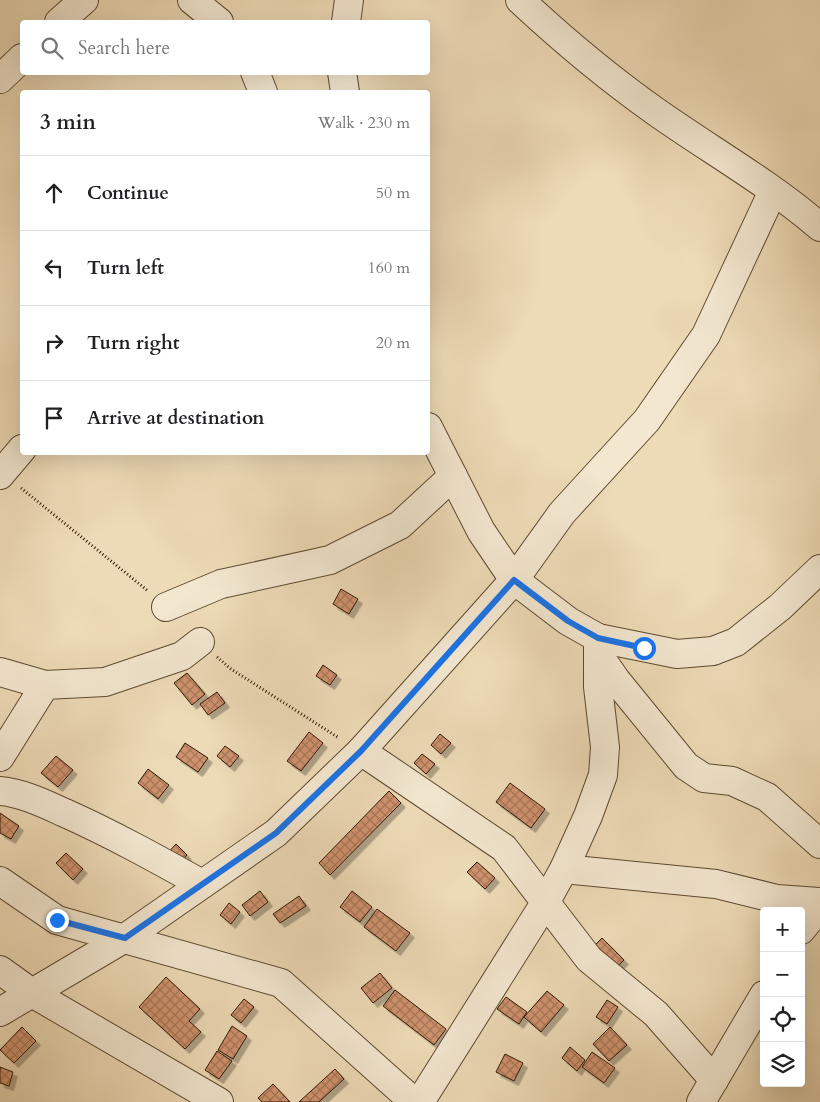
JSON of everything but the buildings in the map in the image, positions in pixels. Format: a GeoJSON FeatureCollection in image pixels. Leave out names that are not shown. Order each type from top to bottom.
{"type":"FeatureCollection","features":[{"type":"Feature","properties":{"kind":"street"},"geometry":{"type":"LineString","coordinates":[[61,20],[84,0]]}},
{"type":"Feature","properties":{"kind":"street"},"geometry":{"type":"LineString","coordinates":[[192,0],[217,20]]}},
{"type":"Feature","properties":{"kind":"street"},"geometry":{"type":"LineString","coordinates":[[346,20],[349,0]]}},
{"type":"Feature","properties":{"kind":"street"},"geometry":{"type":"LineString","coordinates":[[520,0],[586,60],[655,111],[773,191],[820,227]]}},
{"type":"Feature","properties":{"kind":"street"},"geometry":{"type":"LineString","coordinates":[[0,79],[20,60]]}},
{"type":"Feature","properties":{"kind":"street"},"geometry":{"type":"LineString","coordinates":[[256,75],[263,90]]}},
{"type":"Feature","properties":{"kind":"street"},"geometry":{"type":"LineString","coordinates":[[342,75],[345,90]]}},
{"type":"Feature","properties":{"kind":"street"},"geometry":{"type":"LineString","coordinates":[[0,1012],[125,938],[276,833],[361,751],[514,580],[562,513],[647,420],[706,335],[773,191]]}},
{"type":"Feature","properties":{"kind":"street"},"geometry":{"type":"LineString","coordinates":[[430,431],[481,531],[514,580],[598,646],[616,680],[686,766],[704,778],[732,780],[767,797],[820,844]]}},
{"type":"Feature","properties":{"kind":"street"},"geometry":{"type":"LineString","coordinates":[[0,475],[20,451]]}},
{"type":"Feature","properties":{"kind":"street"},"geometry":{"type":"LineString","coordinates":[[166,607],[221,584],[330,560],[400,525],[453,476]]}},
{"type":"Feature","properties":{"kind":"street"},"geometry":{"type":"LineString","coordinates":[[598,646],[677,654],[713,651],[736,642],[780,607],[820,569]]}},
{"type":"Feature","properties":{"kind":"street"},"geometry":{"type":"LineString","coordinates":[[0,672],[45,685],[105,682],[182,656],[200,642]]}},
{"type":"Feature","properties":{"kind":"street"},"geometry":{"type":"LineString","coordinates":[[420,1102],[545,903],[564,869],[603,775],[605,747],[598,687],[598,646]]}},
{"type":"Feature","properties":{"kind":"street"},"geometry":{"type":"LineString","coordinates":[[0,757],[45,685]]}},
{"type":"Feature","properties":{"kind":"street"},"geometry":{"type":"LineString","coordinates":[[361,751],[504,848],[589,960],[656,1014],[707,1096],[763,997]]}},
{"type":"Feature","properties":{"kind":"street"},"geometry":{"type":"LineString","coordinates":[[0,791],[11,792],[47,805],[98,828],[202,884]]}},
{"type":"Feature","properties":{"kind":"street"},"geometry":{"type":"LineString","coordinates":[[564,869],[716,884],[777,899],[820,902]]}},
{"type":"Feature","properties":{"kind":"street"},"geometry":{"type":"LineString","coordinates":[[0,881],[57,920],[281,983],[414,1102]]}},
{"type":"Feature","properties":{"kind":"street"},"geometry":{"type":"LineString","coordinates":[[805,925],[820,908]]}},
{"type":"Feature","properties":{"kind":"street"},"geometry":{"type":"LineString","coordinates":[[0,970],[32,993],[219,1102]]}},
{"type":"Feature","properties":{"kind":"route"},"geometry":{"type":"LineString","coordinates":[[57,920],[125,938],[276,833],[361,751],[514,580],[568,621],[598,638],[644,648]]}}]}
